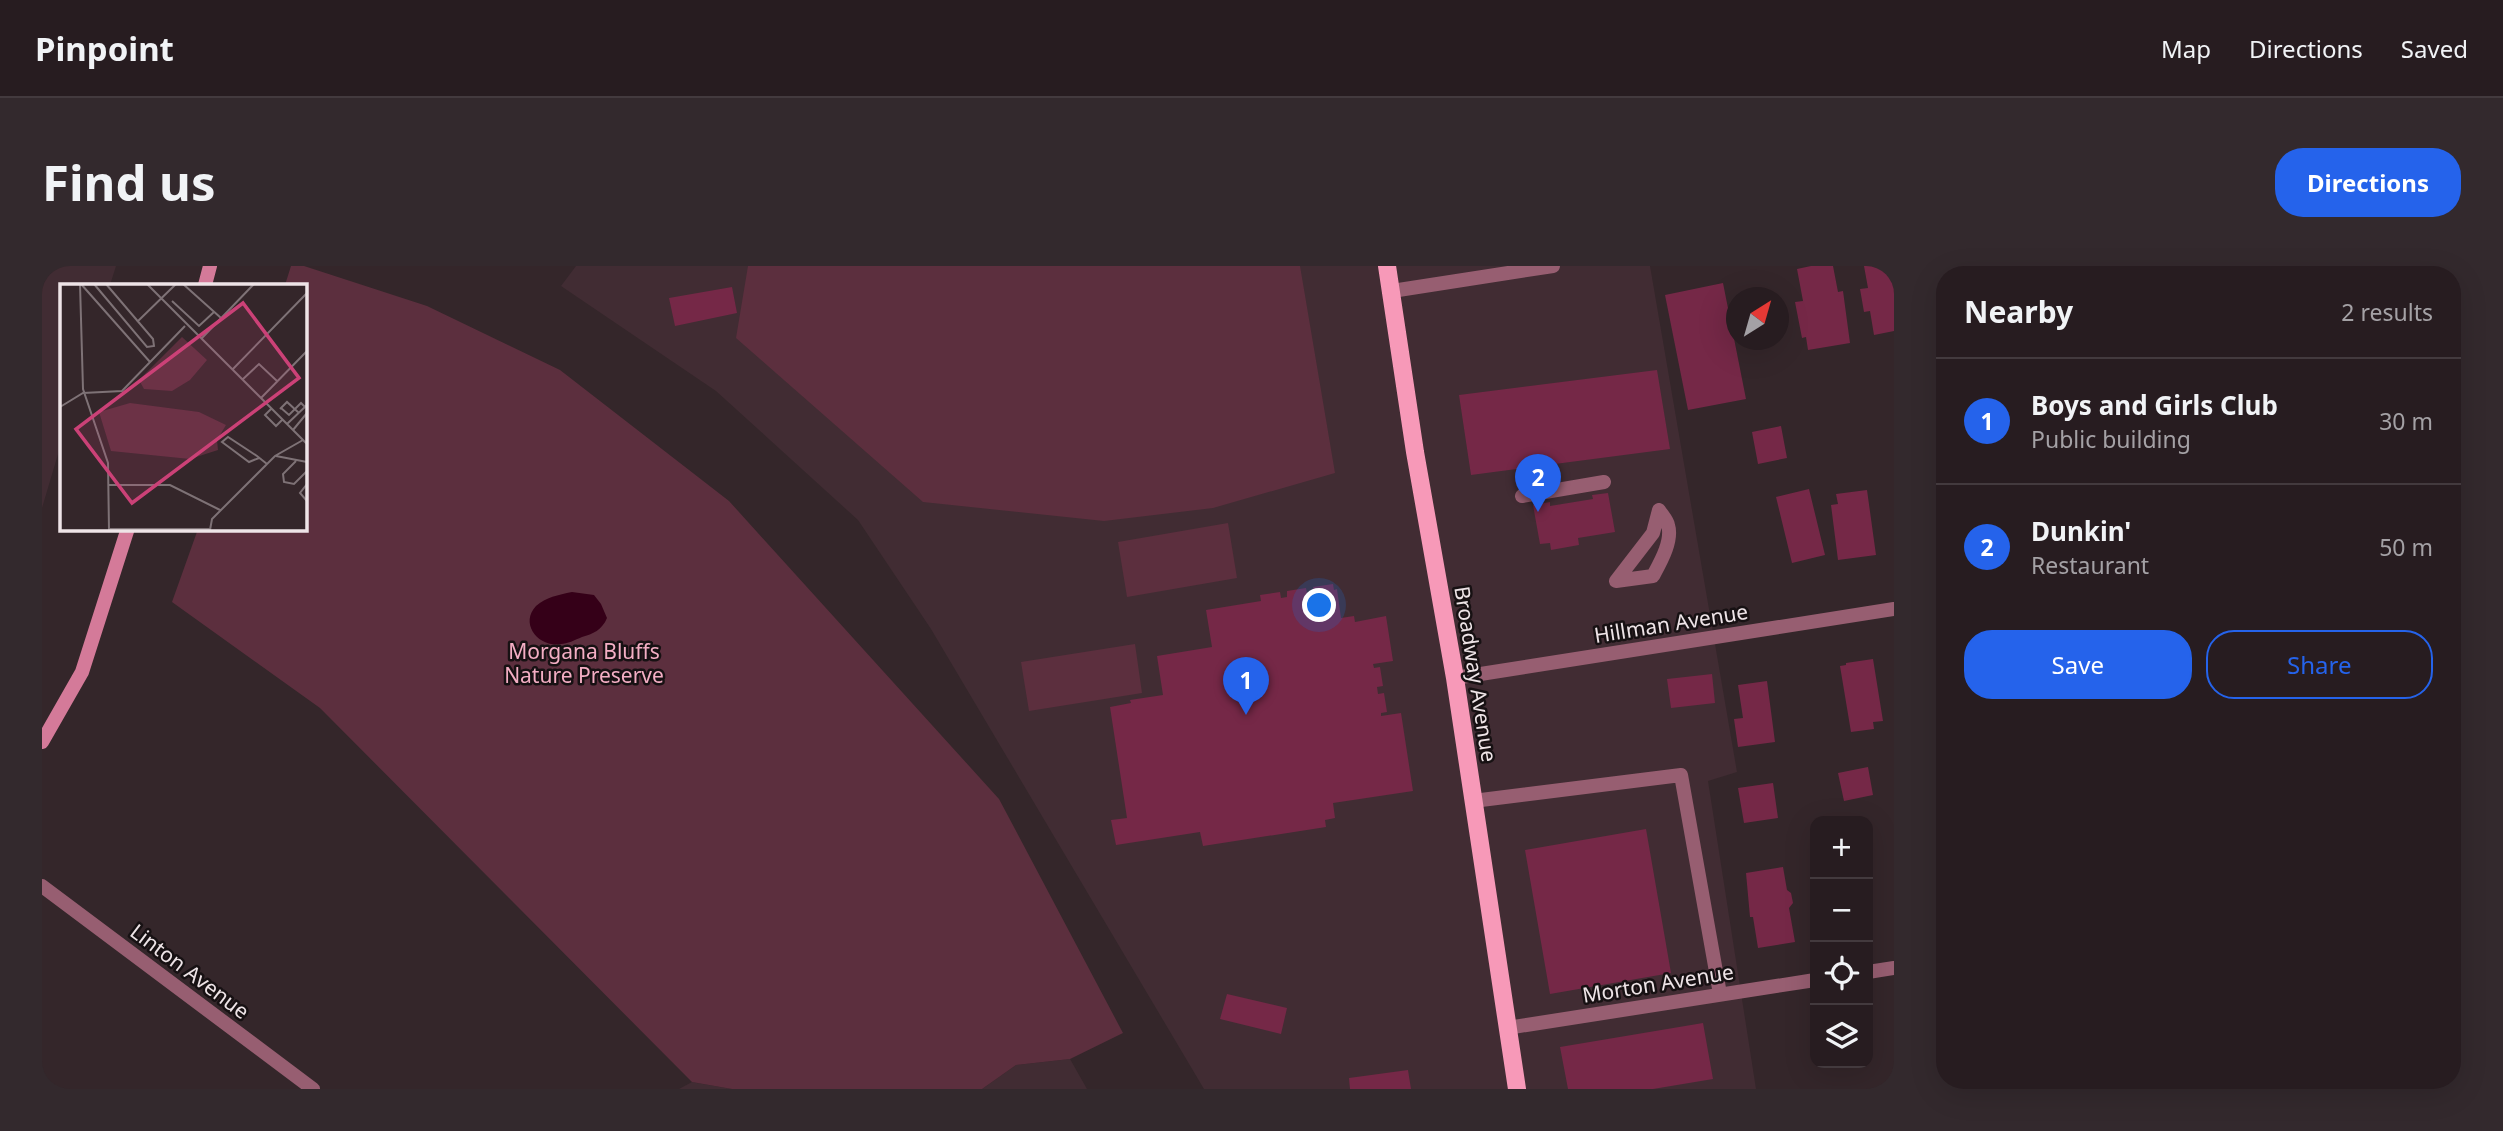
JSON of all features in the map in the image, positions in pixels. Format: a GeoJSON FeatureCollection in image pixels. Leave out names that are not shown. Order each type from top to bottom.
{"type":"FeatureCollection","features":[{"type":"Feature","properties":{"kind":"main road","name":"Broadway Avenue"},"geometry":{"type":"LineString","coordinates":[[1387,266],[1415,452],[1455,678],[1517,1089]]}},
{"type":"Feature","properties":{"kind":"street"},"geometry":{"type":"LineString","coordinates":[[205,284],[211,266]]}},
{"type":"Feature","properties":{"kind":"street"},"geometry":{"type":"LineString","coordinates":[[1392,291],[1553,266]]}},
{"type":"Feature","properties":{"kind":"street"},"geometry":{"type":"LineString","coordinates":[[1522,496],[1604,482]]}},
{"type":"Feature","properties":{"kind":"street"},"geometry":{"type":"LineString","coordinates":[[1659,510],[1668,524],[1669,532],[1663,558],[1653,576],[1616,581],[1653,533],[1659,510]]}},
{"type":"Feature","properties":{"kind":"street"},"geometry":{"type":"LineString","coordinates":[[42,742],[82,672],[127,530]]}},
{"type":"Feature","properties":{"kind":"street","name":"Hillman Avenue"},"geometry":{"type":"LineString","coordinates":[[1455,678],[1894,609]]}},
{"type":"Feature","properties":{"kind":"street"},"geometry":{"type":"LineString","coordinates":[[1473,801],[1681,775],[1720,994]]}},
{"type":"Feature","properties":{"kind":"street","name":"Linton Avenue"},"geometry":{"type":"LineString","coordinates":[[42,886],[313,1089]]}},
{"type":"Feature","properties":{"kind":"street"},"geometry":{"type":"LineString","coordinates":[[1873,971],[1894,968]]}},
{"type":"Feature","properties":{"kind":"street","name":"Morton Avenue"},"geometry":{"type":"LineString","coordinates":[[1507,1028],[1810,981]]}},
{"type":"Feature","properties":{"kind":"shaded area"},"geometry":{"type":"Polygon","coordinates":[[[42,266],[116,266],[110,284],[60,284],[60,447],[42,508],[42,266]]]}},
{"type":"Feature","properties":{"kind":"shaded area"},"geometry":{"type":"Polygon","coordinates":[[[576,266],[1650,266],[1737,772],[1708,781],[1756,1089],[1204,1089],[931,629],[858,520],[716,391],[561,286],[576,266]]]}},
{"type":"Feature","properties":{"kind":"shaded area"},"geometry":{"type":"Polygon","coordinates":[[[572,592],[594,595],[607,618],[603,626],[593,633],[566,643],[545,642],[531,627],[531,613],[548,598],[572,592]]]}},
{"type":"Feature","properties":{"kind":"shaded area"},"geometry":{"type":"Polygon","coordinates":[[[1070,1059],[1087,1089],[982,1089],[1016,1065],[1070,1059]]]}},
{"type":"Feature","properties":{"kind":"shaded area"},"geometry":{"type":"Polygon","coordinates":[[[692,1082],[732,1089],[679,1089],[692,1082]]]}},
{"type":"Feature","properties":{"kind":"green space","name":"Morgana Bluffs Nature Preserve"},"geometry":{"type":"Polygon","coordinates":[[[291,266],[304,266],[427,306],[560,370],[729,501],[999,799],[1123,1033],[1070,1059],[1016,1065],[982,1089],[732,1089],[692,1082],[320,708],[172,602],[198,530],[306,530],[306,284],[285,284],[291,266]]]}},
{"type":"Feature","properties":{"kind":"green space"},"geometry":{"type":"Polygon","coordinates":[[[748,266],[1300,266],[1335,473],[1213,508],[1104,521],[923,502],[736,338],[748,266]]]}},
{"type":"Feature","properties":{"kind":"green space"},"geometry":{"type":"Polygon","coordinates":[[[1228,523],[1237,578],[1127,597],[1118,542],[1228,523]]]}},
{"type":"Feature","properties":{"kind":"green space"},"geometry":{"type":"Polygon","coordinates":[[[1135,644],[1142,693],[1029,711],[1021,662],[1135,644]]]}},
{"type":"Feature","properties":{"kind":"building"},"geometry":{"type":"Polygon","coordinates":[[[1833,266],[1838,292],[1843,291],[1850,343],[1808,350],[1806,337],[1802,338],[1795,302],[1803,301],[1797,269],[1833,266]]]}},
{"type":"Feature","properties":{"kind":"building"},"geometry":{"type":"Polygon","coordinates":[[[1864,266],[1894,266],[1894,331],[1874,335],[1870,311],[1864,312],[1860,289],[1868,288],[1864,266]]]}},
{"type":"Feature","properties":{"kind":"building"},"geometry":{"type":"Polygon","coordinates":[[[1723,283],[1726,298],[1726,350],[1736,350],[1746,399],[1688,410],[1665,295],[1723,283]]]}},
{"type":"Feature","properties":{"kind":"building"},"geometry":{"type":"Polygon","coordinates":[[[732,287],[737,313],[675,326],[669,298],[732,287]]]}},
{"type":"Feature","properties":{"kind":"building"},"geometry":{"type":"Polygon","coordinates":[[[1657,370],[1670,449],[1471,475],[1459,395],[1657,370]]]}},
{"type":"Feature","properties":{"kind":"building"},"geometry":{"type":"Polygon","coordinates":[[[1781,426],[1787,458],[1758,464],[1752,432],[1781,426]]]}},
{"type":"Feature","properties":{"kind":"building"},"geometry":{"type":"Polygon","coordinates":[[[1809,489],[1825,555],[1792,563],[1776,497],[1809,489]]]}},
{"type":"Feature","properties":{"kind":"building"},"geometry":{"type":"Polygon","coordinates":[[[1867,490],[1876,555],[1838,560],[1831,505],[1838,504],[1836,494],[1867,490]]]}},
{"type":"Feature","properties":{"kind":"building"},"geometry":{"type":"Polygon","coordinates":[[[1608,493],[1615,532],[1578,538],[1579,545],[1551,550],[1550,543],[1540,544],[1533,505],[1550,502],[1550,506],[1593,499],[1592,495],[1608,493]]]}},
{"type":"Feature","properties":{"kind":"building"},"geometry":{"type":"Polygon","coordinates":[[[1333,584],[1334,590],[1337,589],[1341,618],[1354,616],[1355,622],[1386,616],[1393,661],[1373,664],[1374,668],[1380,667],[1383,686],[1377,687],[1378,694],[1384,693],[1387,712],[1381,713],[1381,716],[1401,713],[1413,791],[1333,803],[1335,818],[1325,820],[1326,827],[1203,846],[1200,832],[1116,845],[1111,820],[1127,818],[1110,707],[1131,703],[1130,700],[1163,695],[1157,656],[1212,647],[1206,610],[1261,601],[1260,595],[1280,592],[1281,598],[1287,597],[1287,591],[1306,588],[1307,593],[1314,593],[1313,587],[1333,584]]]}},
{"type":"Feature","properties":{"kind":"building"},"geometry":{"type":"Polygon","coordinates":[[[1873,659],[1883,721],[1873,722],[1874,729],[1851,732],[1840,666],[1873,659]]]}},
{"type":"Feature","properties":{"kind":"building"},"geometry":{"type":"Polygon","coordinates":[[[1712,674],[1715,703],[1671,708],[1667,679],[1712,674]]]}},
{"type":"Feature","properties":{"kind":"building"},"geometry":{"type":"Polygon","coordinates":[[[1767,681],[1775,742],[1738,747],[1734,719],[1743,718],[1738,685],[1767,681]]]}},
{"type":"Feature","properties":{"kind":"building"},"geometry":{"type":"Polygon","coordinates":[[[1868,767],[1873,795],[1844,801],[1838,773],[1868,767]]]}},
{"type":"Feature","properties":{"kind":"building"},"geometry":{"type":"Polygon","coordinates":[[[1773,783],[1778,818],[1744,823],[1738,788],[1773,783]]]}},
{"type":"Feature","properties":{"kind":"building"},"geometry":{"type":"Polygon","coordinates":[[[1646,829],[1671,973],[1550,994],[1525,850],[1646,829]]]}},
{"type":"Feature","properties":{"kind":"building"},"geometry":{"type":"Polygon","coordinates":[[[1783,867],[1787,890],[1791,893],[1793,903],[1789,908],[1795,942],[1758,948],[1753,917],[1750,917],[1746,873],[1783,867]]]}},
{"type":"Feature","properties":{"kind":"building"},"geometry":{"type":"Polygon","coordinates":[[[1227,994],[1287,1008],[1281,1034],[1220,1019],[1227,994]]]}},
{"type":"Feature","properties":{"kind":"building"},"geometry":{"type":"Polygon","coordinates":[[[1703,1023],[1713,1079],[1653,1089],[1568,1089],[1560,1047],[1703,1023]]]}},
{"type":"Feature","properties":{"kind":"building"},"geometry":{"type":"Polygon","coordinates":[[[1408,1070],[1411,1089],[1350,1089],[1349,1078],[1408,1070]]]}},
{"type":"Feature","properties":{"kind":"place","name":"Dunkin'"},"geometry":{"type":"Point","coordinates":[1538,512]}},
{"type":"Feature","properties":{"kind":"place","name":"Boys and Girls Club"},"geometry":{"type":"Point","coordinates":[1246,715]}}]}
